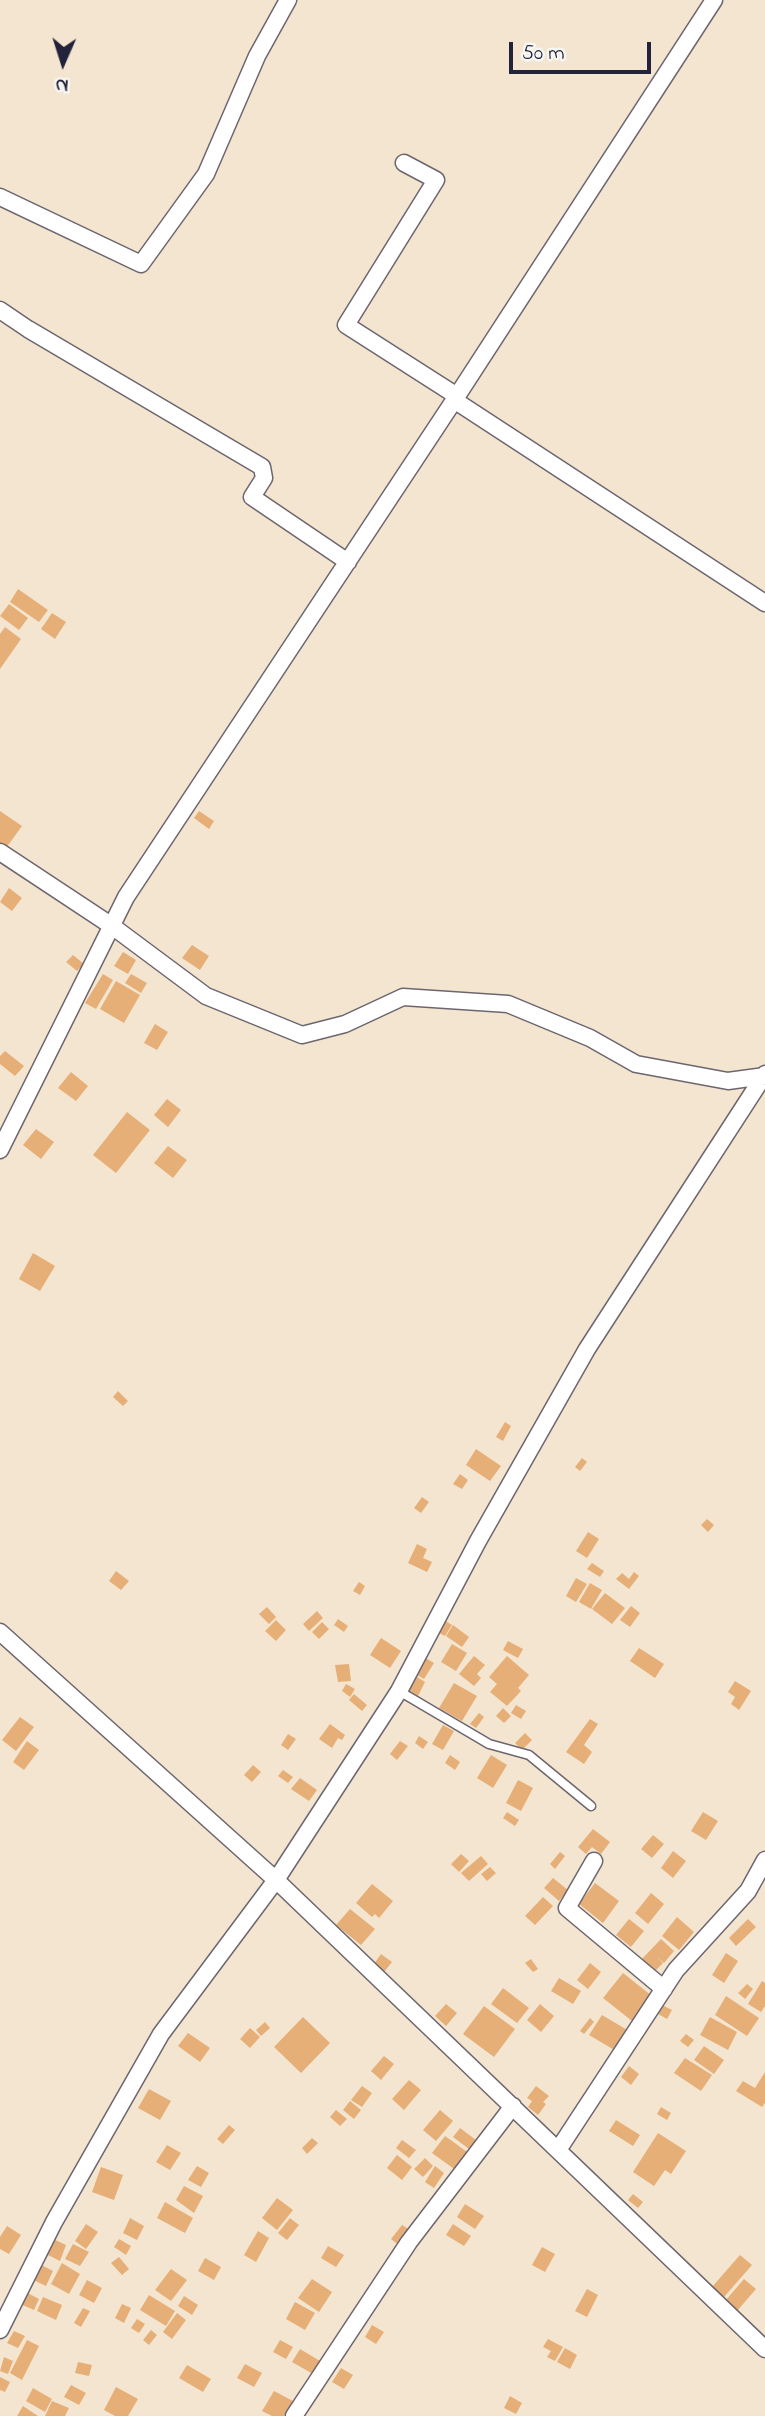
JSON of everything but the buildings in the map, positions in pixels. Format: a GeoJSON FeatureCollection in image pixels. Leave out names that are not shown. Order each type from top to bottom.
{"type":"FeatureCollection","features":[{"type":"Feature","properties":{"kind":"street"},"geometry":{"type":"LineString","coordinates":[[0,197],[141,264],[206,174],[257,56],[288,0]]}},
{"type":"Feature","properties":{"kind":"street"},"geometry":{"type":"LineString","coordinates":[[0,1150],[126,897],[456,398],[714,0]]}},
{"type":"Feature","properties":{"kind":"street"},"geometry":{"type":"LineString","coordinates":[[404,163],[436,180],[346,325],[765,603]]}},
{"type":"Feature","properties":{"kind":"street"},"geometry":{"type":"LineString","coordinates":[[0,310],[262,467],[264,478],[252,497],[348,562]]}},
{"type":"Feature","properties":{"kind":"street"},"geometry":{"type":"LineString","coordinates":[[0,852],[112,926],[206,996],[302,1035],[345,1024],[403,997],[508,1004],[590,1038],[636,1064],[728,1081],[765,1076]]}},
{"type":"Feature","properties":{"kind":"street"},"geometry":{"type":"LineString","coordinates":[[0,2330],[54,2222],[161,2034],[275,1880],[399,1690],[478,1541],[587,1349],[765,1076]]}},
{"type":"Feature","properties":{"kind":"street"},"geometry":{"type":"LineString","coordinates":[[0,1632],[275,1880],[765,2349]]}},
{"type":"Feature","properties":{"kind":"street"},"geometry":{"type":"LineString","coordinates":[[558,2150],[676,1970],[748,1891],[765,1860]]}},
{"type":"Feature","properties":{"kind":"street"},"geometry":{"type":"LineString","coordinates":[[594,1861],[567,1908],[664,1989]]}},
{"type":"Feature","properties":{"kind":"street"},"geometry":{"type":"LineString","coordinates":[[294,2416],[409,2242],[513,2106]]}},
{"type":"Feature","properties":{"kind":"lane"},"geometry":{"type":"LineString","coordinates":[[399,1690],[489,1744],[529,1755],[591,1806]]}}]}
